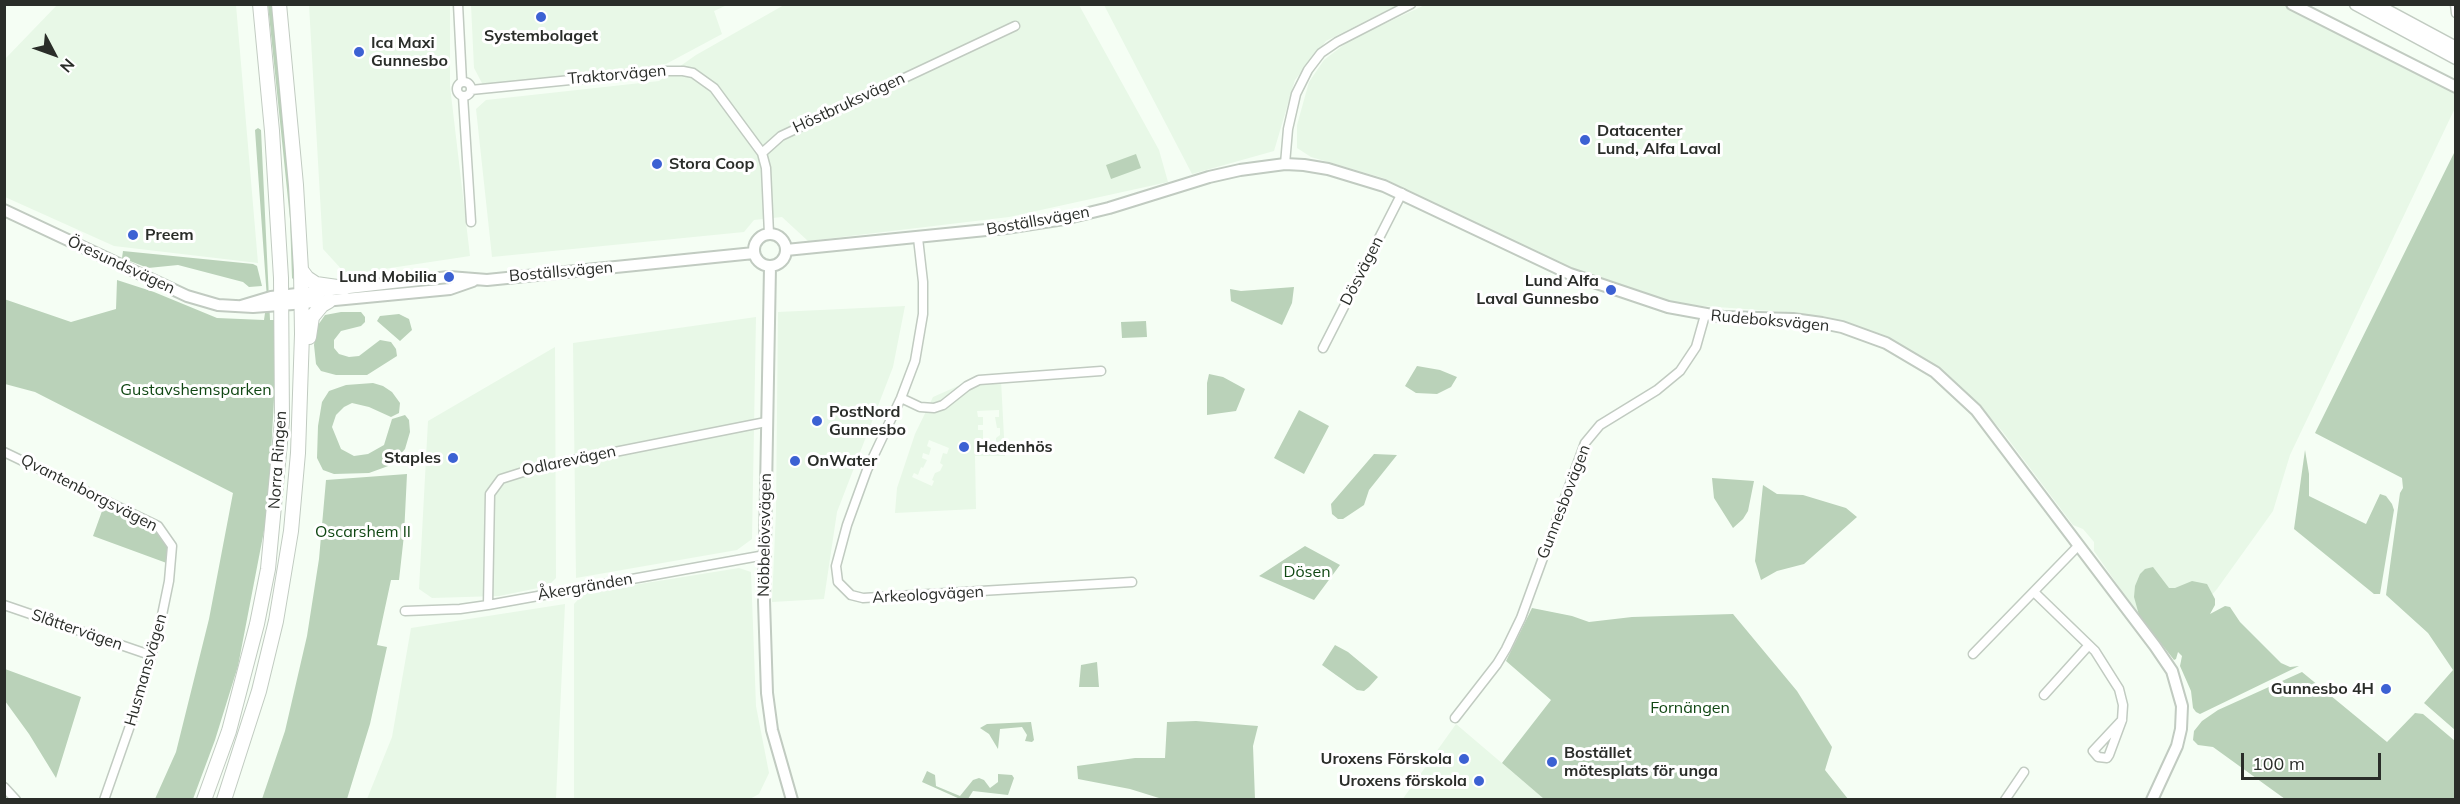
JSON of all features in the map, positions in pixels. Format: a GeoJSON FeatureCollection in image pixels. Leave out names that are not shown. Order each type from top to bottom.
{"type":"FeatureCollection","features":[{"type":"Feature","properties":{"kind":"main road","name":"Norra Ringen"},"geometry":{"type":"LineString","coordinates":[[224,800],[259,691],[280,603],[296,488],[301,382],[292,301],[281,278],[268,76],[260,4]]}},
{"type":"Feature","properties":{"kind":"main road","name":"Norra Ringen"},"geometry":{"type":"LineString","coordinates":[[204,800],[245,673],[268,569],[278,487],[292,301],[301,270],[296,185],[279,4]]}},
{"type":"Feature","properties":{"kind":"main road"},"geometry":{"type":"LineString","coordinates":[[2356,4],[2456,58]]}},
{"type":"Feature","properties":{"kind":"main road"},"geometry":{"type":"LineString","coordinates":[[2374,4],[2456,48]]}},
{"type":"Feature","properties":{"kind":"main road"},"geometry":{"type":"LineString","coordinates":[[301,270],[316,284],[344,288]]}},
{"type":"Feature","properties":{"kind":"main road"},"geometry":{"type":"LineString","coordinates":[[301,382],[308,369],[310,322],[318,309],[329,301]]}},
{"type":"Feature","properties":{"kind":"street"},"geometry":{"type":"LineString","coordinates":[[458,4],[462,82],[456,88],[463,96]]}},
{"type":"Feature","properties":{"kind":"street"},"geometry":{"type":"LineString","coordinates":[[1285,164],[1296,94],[1308,70],[1321,53],[1337,42],[1411,4]]}},
{"type":"Feature","properties":{"kind":"street"},"geometry":{"type":"LineString","coordinates":[[2292,4],[2456,87]]}},
{"type":"Feature","properties":{"kind":"street"},"geometry":{"type":"LineString","coordinates":[[2455,4],[2456,12]]}},
{"type":"Feature","properties":{"kind":"street","name":"Höstbruksvägen"},"geometry":{"type":"LineString","coordinates":[[762,153],[789,131],[1015,26]]}},
{"type":"Feature","properties":{"kind":"street","name":"Traktorvägen"},"geometry":{"type":"LineString","coordinates":[[471,90],[652,71],[693,73],[714,88],[762,153]]}},
{"type":"Feature","properties":{"kind":"street"},"geometry":{"type":"LineString","coordinates":[[462,82],[470,84],[471,90],[469,94],[463,96]]}},
{"type":"Feature","properties":{"kind":"street"},"geometry":{"type":"LineString","coordinates":[[463,96],[471,222]]}},
{"type":"Feature","properties":{"kind":"street"},"geometry":{"type":"LineString","coordinates":[[762,153],[766,168],[769,234]]}},
{"type":"Feature","properties":{"kind":"street","name":"Rudeboksvägen"},"geometry":{"type":"LineString","coordinates":[[1285,164],[1328,169],[1384,186],[1570,274],[1668,307],[1705,315],[1793,319],[1832,325],[1886,343],[1922,363],[1959,392],[1976,410],[2156,646],[2177,683],[2182,706],[2181,729],[2177,746],[2152,800]]}},
{"type":"Feature","properties":{"kind":"street","name":"Boställsvägen"},"geometry":{"type":"LineString","coordinates":[[786,250],[918,238],[1064,219],[1209,177],[1285,164]]}},
{"type":"Feature","properties":{"kind":"street","name":"Dösvägen"},"geometry":{"type":"LineString","coordinates":[[1323,348],[1402,194]]}},
{"type":"Feature","properties":{"kind":"street","name":"Öresundsvägen"},"geometry":{"type":"LineString","coordinates":[[4,210],[188,296],[218,305],[241,306],[292,301]]}},
{"type":"Feature","properties":{"kind":"street"},"geometry":{"type":"LineString","coordinates":[[769,234],[783,240],[786,250],[782,261],[770,267],[760,263],[754,253],[757,240],[769,234]]}},
{"type":"Feature","properties":{"kind":"street","name":"Arkeologvägen"},"geometry":{"type":"LineString","coordinates":[[918,238],[923,282],[922,314],[915,362],[901,398],[867,470],[847,525],[836,566],[838,582],[843,590],[863,598],[1132,582]]}},
{"type":"Feature","properties":{"kind":"street","name":"Boställsvägen"},"geometry":{"type":"LineString","coordinates":[[292,301],[344,288],[449,277],[476,280],[754,253]]}},
{"type":"Feature","properties":{"kind":"street","name":"Nöbbelövsvägen"},"geometry":{"type":"LineString","coordinates":[[770,267],[764,612],[768,710],[788,798]]}},
{"type":"Feature","properties":{"kind":"street","name":"Boställsvägen"},"geometry":{"type":"LineString","coordinates":[[292,301],[329,301],[450,289],[476,280]]}},
{"type":"Feature","properties":{"kind":"street","name":"Gunnesbovägen"},"geometry":{"type":"LineString","coordinates":[[1455,718],[1497,664],[1521,618],[1585,443],[1600,425],[1658,390],[1680,371],[1696,347],[1705,315]]}},
{"type":"Feature","properties":{"kind":"street"},"geometry":{"type":"LineString","coordinates":[[901,398],[921,407],[934,408],[979,380],[1101,371]]}},
{"type":"Feature","properties":{"kind":"street","name":"Odlarevägen"},"geometry":{"type":"LineString","coordinates":[[488,605],[490,494],[501,479],[526,470],[766,422]]}},
{"type":"Feature","properties":{"kind":"street","name":"Qvantenborgsvägen"},"geometry":{"type":"LineString","coordinates":[[4,452],[153,523],[169,539]]}},
{"type":"Feature","properties":{"kind":"street","name":"Husmansvägen"},"geometry":{"type":"LineString","coordinates":[[104,800],[139,700],[170,581],[173,552],[169,539]]}},
{"type":"Feature","properties":{"kind":"street"},"geometry":{"type":"LineString","coordinates":[[1973,654],[2079,545]]}},
{"type":"Feature","properties":{"kind":"street","name":"Åkergränden"},"geometry":{"type":"LineString","coordinates":[[405,611],[460,609],[488,605],[765,555]]}},
{"type":"Feature","properties":{"kind":"street"},"geometry":{"type":"LineString","coordinates":[[2034,592],[2089,645],[2104,663],[2119,689],[2123,705],[2122,720]]}},
{"type":"Feature","properties":{"kind":"street","name":"Slåttervägen"},"geometry":{"type":"LineString","coordinates":[[4,605],[150,655]]}},
{"type":"Feature","properties":{"kind":"street"},"geometry":{"type":"LineString","coordinates":[[2044,695],[2089,645]]}},
{"type":"Feature","properties":{"kind":"street"},"geometry":{"type":"LineString","coordinates":[[2005,800],[2024,772]]}},
{"type":"Feature","properties":{"kind":"street"},"geometry":{"type":"LineString","coordinates":[[4,787],[16,800]]}},
{"type":"Feature","properties":{"kind":"shaded area"},"geometry":{"type":"Polygon","coordinates":[[[58,4],[236,5],[258,263],[114,246],[5,197],[5,59],[58,4]]]}},
{"type":"Feature","properties":{"kind":"shaded area"},"geometry":{"type":"Polygon","coordinates":[[[1427,4],[2283,5],[2456,93],[2455,108],[2290,455],[2273,511],[2217,589],[2163,650],[2094,551],[2094,542],[2083,529],[2073,525],[2002,431],[1965,391],[1928,361],[1881,334],[1844,323],[1800,313],[1676,304],[1625,288],[1563,266],[1383,178],[1311,157],[1297,148],[1297,125],[1309,82],[1324,60],[1350,40],[1427,4]]]}},
{"type":"Feature","properties":{"kind":"shaded area"},"geometry":{"type":"Polygon","coordinates":[[[309,5],[450,5],[450,86],[470,256],[364,272],[344,272],[323,249],[309,5]]]}},
{"type":"Feature","properties":{"kind":"shaded area"},"geometry":{"type":"Polygon","coordinates":[[[471,5],[727,5],[714,11],[722,34],[666,64],[483,85],[474,68],[471,5]]]}},
{"type":"Feature","properties":{"kind":"shaded area"},"geometry":{"type":"Polygon","coordinates":[[[784,5],[1079,5],[1159,150],[1168,182],[1009,217],[808,241],[782,217],[754,220],[744,232],[492,257],[476,109],[486,100],[659,81],[696,55],[784,5]]]}},
{"type":"Feature","properties":{"kind":"shaded area"},"geometry":{"type":"Polygon","coordinates":[[[1104,5],[1398,5],[1326,41],[1295,80],[1274,151],[1192,174],[1104,5]]]}},
{"type":"Feature","properties":{"kind":"shaded area"},"geometry":{"type":"Polygon","coordinates":[[[905,306],[893,367],[837,512],[824,599],[772,602],[776,511],[778,312],[905,306]]]}},
{"type":"Feature","properties":{"kind":"shaded area"},"geometry":{"type":"Polygon","coordinates":[[[756,317],[752,539],[737,550],[576,578],[573,343],[756,317]]]}},
{"type":"Feature","properties":{"kind":"shaded area"},"geometry":{"type":"Polygon","coordinates":[[[555,347],[556,578],[548,586],[499,596],[432,598],[419,589],[428,421],[555,347]]]}},
{"type":"Feature","properties":{"kind":"shaded area","name":"Hedenhös"},"geometry":{"type":"Polygon","coordinates":[[[1001,380],[1005,456],[975,456],[976,509],[895,513],[897,488],[915,434],[933,397],[958,386],[1001,380]],[[999,410],[977,411],[978,417],[983,417],[983,425],[978,425],[978,430],[983,430],[983,439],[981,439],[982,447],[977,448],[977,452],[999,451],[999,447],[996,447],[996,438],[1000,435],[1000,428],[997,428],[995,417],[999,417],[999,410]],[[929,440],[927,446],[931,448],[929,455],[923,453],[922,458],[927,460],[918,475],[914,473],[912,477],[932,486],[935,473],[940,471],[943,465],[940,463],[943,453],[947,454],[949,448],[929,440]]]}},
{"type":"Feature","properties":{"kind":"shaded area"},"geometry":{"type":"Polygon","coordinates":[[[739,568],[751,572],[756,706],[769,773],[759,794],[748,800],[574,799],[574,604],[584,593],[739,568]]]}},
{"type":"Feature","properties":{"kind":"shaded area"},"geometry":{"type":"Polygon","coordinates":[[[565,604],[556,799],[367,799],[392,737],[411,628],[565,604]]]}},
{"type":"Feature","properties":{"kind":"shaded area","name":"Uroxens Förskola"},"geometry":{"type":"Polygon","coordinates":[[[1456,724],[1544,799],[1402,800],[1456,724]]]}},
{"type":"Feature","properties":{"kind":"green space"},"geometry":{"type":"Polygon","coordinates":[[[268,5],[273,5],[290,180],[295,281],[292,278],[290,219],[268,5]]]}},
{"type":"Feature","properties":{"kind":"green space","name":"Gustavshemsparken"},"geometry":{"type":"Polygon","coordinates":[[[258,128],[261,130],[270,320],[274,320],[275,380],[268,510],[238,666],[215,740],[193,799],[155,799],[176,752],[209,619],[233,493],[35,392],[5,384],[4,299],[71,322],[116,309],[117,280],[154,292],[217,318],[264,320],[267,299],[255,130],[258,128]]]}},
{"type":"Feature","properties":{"kind":"green space"},"geometry":{"type":"Polygon","coordinates":[[[2455,151],[2455,730],[2424,703],[2453,670],[2428,633],[2386,595],[2400,493],[2403,488],[2402,478],[2315,433],[2455,151]]]}},
{"type":"Feature","properties":{"kind":"green space"},"geometry":{"type":"Polygon","coordinates":[[[1136,154],[1141,168],[1111,179],[1106,165],[1136,154]]]}},
{"type":"Feature","properties":{"kind":"green space"},"geometry":{"type":"Polygon","coordinates":[[[123,251],[253,264],[257,266],[262,286],[249,287],[243,282],[178,265],[148,268],[122,258],[123,251]]]}},
{"type":"Feature","properties":{"kind":"green space"},"geometry":{"type":"Polygon","coordinates":[[[1294,287],[1292,303],[1282,325],[1231,301],[1230,289],[1241,291],[1294,287]]]}},
{"type":"Feature","properties":{"kind":"green space"},"geometry":{"type":"Polygon","coordinates":[[[361,312],[365,317],[365,322],[361,326],[341,331],[334,340],[334,348],[339,354],[349,357],[359,356],[380,340],[391,342],[396,349],[397,356],[367,375],[336,375],[321,371],[316,364],[314,345],[316,328],[325,315],[361,312]]]}},
{"type":"Feature","properties":{"kind":"green space"},"geometry":{"type":"Polygon","coordinates":[[[399,314],[409,319],[412,330],[400,341],[377,321],[380,316],[399,314]]]}},
{"type":"Feature","properties":{"kind":"green space"},"geometry":{"type":"Polygon","coordinates":[[[1146,321],[1147,337],[1122,338],[1121,322],[1146,321]]]}},
{"type":"Feature","properties":{"kind":"green space"},"geometry":{"type":"Polygon","coordinates":[[[1417,366],[1440,370],[1457,377],[1451,387],[1437,394],[1416,393],[1405,386],[1417,366]]]}},
{"type":"Feature","properties":{"kind":"green space"},"geometry":{"type":"Polygon","coordinates":[[[1209,374],[1223,377],[1245,389],[1236,411],[1207,415],[1209,374]]]}},
{"type":"Feature","properties":{"kind":"green space"},"geometry":{"type":"Polygon","coordinates":[[[373,383],[392,392],[400,403],[399,413],[391,417],[369,407],[352,403],[344,407],[336,415],[332,427],[341,449],[354,456],[368,454],[384,445],[392,419],[405,415],[409,420],[410,432],[405,449],[391,465],[369,473],[334,474],[323,470],[317,458],[318,426],[322,402],[329,391],[346,385],[373,383]]]}},
{"type":"Feature","properties":{"kind":"green space"},"geometry":{"type":"Polygon","coordinates":[[[1299,410],[1329,426],[1304,474],[1274,458],[1299,410]]]}},
{"type":"Feature","properties":{"kind":"green space"},"geometry":{"type":"Polygon","coordinates":[[[2305,450],[2309,474],[2309,496],[2366,524],[2380,494],[2386,496],[2392,504],[2394,510],[2380,594],[2374,594],[2294,529],[2305,450]]]}},
{"type":"Feature","properties":{"kind":"green space"},"geometry":{"type":"Polygon","coordinates":[[[1374,454],[1397,455],[1369,490],[1364,505],[1343,519],[1338,519],[1332,514],[1331,504],[1374,454]]]}},
{"type":"Feature","properties":{"kind":"green space","name":"Oscarshem II"},"geometry":{"type":"Polygon","coordinates":[[[407,474],[399,580],[391,580],[377,645],[387,647],[370,724],[347,799],[262,799],[285,731],[307,636],[319,559],[326,480],[407,474]]]}},
{"type":"Feature","properties":{"kind":"green space"},"geometry":{"type":"Polygon","coordinates":[[[1712,478],[1754,481],[1748,511],[1733,528],[1714,498],[1712,478]]]}},
{"type":"Feature","properties":{"kind":"green space"},"geometry":{"type":"Polygon","coordinates":[[[1763,485],[1777,494],[1803,495],[1846,508],[1857,517],[1804,564],[1777,571],[1761,580],[1755,561],[1763,485]]]}},
{"type":"Feature","properties":{"kind":"green space"},"geometry":{"type":"Polygon","coordinates":[[[106,500],[166,535],[172,565],[93,536],[106,500]]]}},
{"type":"Feature","properties":{"kind":"green space","name":"Dösen"},"geometry":{"type":"Polygon","coordinates":[[[1305,546],[1340,565],[1314,600],[1259,576],[1305,546]]]}},
{"type":"Feature","properties":{"kind":"green space"},"geometry":{"type":"Polygon","coordinates":[[[2153,567],[2169,588],[2192,581],[2207,584],[2215,599],[2215,605],[2210,614],[2225,606],[2230,607],[2240,622],[2281,663],[2290,667],[2299,666],[2200,714],[2196,712],[2193,708],[2191,691],[2180,666],[2182,656],[2178,652],[2174,660],[2139,615],[2134,597],[2135,586],[2140,574],[2145,569],[2153,567]]]}},
{"type":"Feature","properties":{"kind":"green space","name":"Fornängen"},"geometry":{"type":"Polygon","coordinates":[[[1532,608],[1589,622],[1632,617],[1733,614],[1797,691],[1832,747],[1825,770],[1848,799],[1544,799],[1502,763],[1551,700],[1506,661],[1532,608]]]}},
{"type":"Feature","properties":{"kind":"green space"},"geometry":{"type":"Polygon","coordinates":[[[1335,645],[1348,652],[1378,677],[1364,691],[1357,690],[1322,665],[1335,645]]]}},
{"type":"Feature","properties":{"kind":"green space"},"geometry":{"type":"Polygon","coordinates":[[[1097,662],[1099,687],[1079,687],[1081,665],[1097,662]]]}},
{"type":"Feature","properties":{"kind":"green space"},"geometry":{"type":"Polygon","coordinates":[[[5,669],[81,697],[56,778],[5,701],[5,669]]]}},
{"type":"Feature","properties":{"kind":"green space"},"geometry":{"type":"Polygon","coordinates":[[[2302,672],[2387,742],[2415,713],[2423,714],[2455,741],[2455,799],[2285,799],[2213,747],[2198,745],[2193,740],[2194,731],[2202,721],[2218,710],[2302,672]]]}},
{"type":"Feature","properties":{"kind":"green space"},"geometry":{"type":"Polygon","coordinates":[[[1196,721],[1258,726],[1253,746],[1255,799],[1159,799],[1130,789],[1078,779],[1077,766],[1135,758],[1165,758],[1167,722],[1196,721]]]}},
{"type":"Feature","properties":{"kind":"green space"},"geometry":{"type":"Polygon","coordinates":[[[1031,722],[1034,740],[1032,742],[1025,741],[1027,735],[1022,727],[1000,729],[998,749],[989,734],[980,728],[987,724],[1031,722]]]}},
{"type":"Feature","properties":{"kind":"green space"},"geometry":{"type":"Polygon","coordinates":[[[927,771],[935,775],[936,786],[960,796],[973,780],[979,778],[984,780],[990,788],[998,782],[998,774],[1012,775],[1014,778],[1008,795],[973,791],[968,799],[960,799],[922,782],[927,771]]]}},
{"type":"Feature","properties":{"kind":"place","name":"Systembolaget"},"geometry":{"type":"Point","coordinates":[541,17]}},
{"type":"Feature","properties":{"kind":"place","name":"Ica Maxi Gunnesbo"},"geometry":{"type":"Point","coordinates":[359,52]}},
{"type":"Feature","properties":{"kind":"place","name":"Datacenter Lund, Alfa Laval"},"geometry":{"type":"Point","coordinates":[1585,140]}},
{"type":"Feature","properties":{"kind":"place","name":"Stora Coop"},"geometry":{"type":"Point","coordinates":[657,164]}},
{"type":"Feature","properties":{"kind":"place","name":"Preem"},"geometry":{"type":"Point","coordinates":[133,235]}},
{"type":"Feature","properties":{"kind":"place","name":"Lund Mobilia"},"geometry":{"type":"Point","coordinates":[449,277]}},
{"type":"Feature","properties":{"kind":"place","name":"Lund Alfa Laval Gunnesbo"},"geometry":{"type":"Point","coordinates":[1611,290]}},
{"type":"Feature","properties":{"kind":"place","name":"PostNord Gunnesbo"},"geometry":{"type":"Point","coordinates":[817,421]}},
{"type":"Feature","properties":{"kind":"place","name":"Hedenhös"},"geometry":{"type":"Point","coordinates":[964,447]}},
{"type":"Feature","properties":{"kind":"place","name":"Staples"},"geometry":{"type":"Point","coordinates":[453,458]}},
{"type":"Feature","properties":{"kind":"place","name":"OnWater"},"geometry":{"type":"Point","coordinates":[795,461]}},
{"type":"Feature","properties":{"kind":"place","name":"Gunnesbo 4H"},"geometry":{"type":"Point","coordinates":[2386,689]}},
{"type":"Feature","properties":{"kind":"place","name":"Uroxens Förskola"},"geometry":{"type":"Point","coordinates":[1464,759]}},
{"type":"Feature","properties":{"kind":"place","name":"Bostället mötesplats för unga"},"geometry":{"type":"Point","coordinates":[1552,762]}},
{"type":"Feature","properties":{"kind":"place","name":"Uroxens förskola"},"geometry":{"type":"Point","coordinates":[1479,781]}}]}
